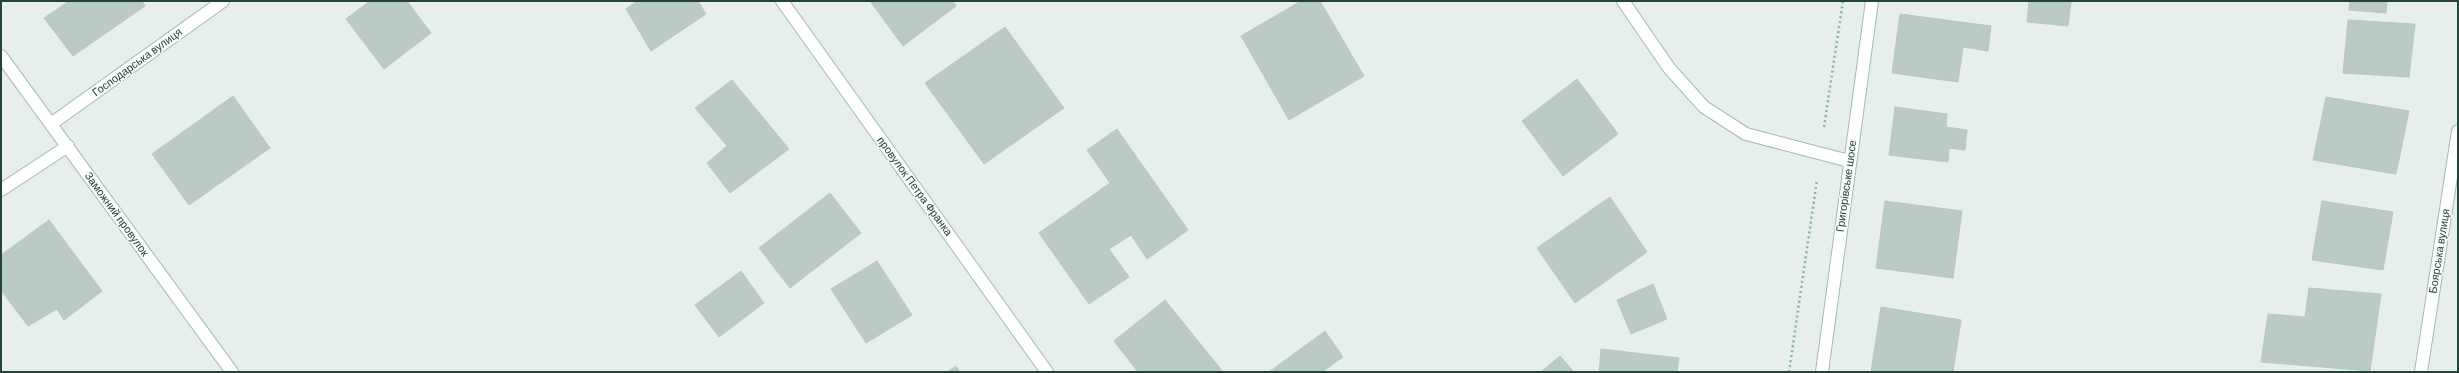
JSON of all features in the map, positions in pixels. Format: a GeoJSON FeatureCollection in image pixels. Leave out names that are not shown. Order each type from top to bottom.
{"type":"FeatureCollection","features":[{"type":"Feature","properties":{"kind":"street","name":"Господарська вулиця"},"geometry":{"type":"LineString","coordinates":[[51,124],[223,1]]}},
{"type":"Feature","properties":{"kind":"street","name":"провулок Петра Франка"},"geometry":{"type":"LineString","coordinates":[[782,1],[1047,372]]}},
{"type":"Feature","properties":{"kind":"street"},"geometry":{"type":"LineString","coordinates":[[1623,1],[1669,68],[1704,107],[1746,134],[1849,161]]}},
{"type":"Feature","properties":{"kind":"street","name":"Григорівське шосе"},"geometry":{"type":"LineString","coordinates":[[1822,372],[1849,161],[1872,1]]}},
{"type":"Feature","properties":{"kind":"street","name":"Заможний провулок"},"geometry":{"type":"LineString","coordinates":[[1,56],[232,372]]}},
{"type":"Feature","properties":{"kind":"street","name":"Боярська вулиця"},"geometry":{"type":"LineString","coordinates":[[2421,372],[2458,131]]}},
{"type":"Feature","properties":{"kind":"street"},"geometry":{"type":"LineString","coordinates":[[1,190],[68,146]]}},
{"type":"Feature","properties":{"kind":"path"},"geometry":{"type":"LineString","coordinates":[[1789,372],[1842,1]]}},
{"type":"Feature","properties":{"kind":"building"},"geometry":{"type":"Polygon","coordinates":[[[69,1],[142,1],[145,6],[73,56],[44,18],[69,1]]]}},
{"type":"Feature","properties":{"kind":"building"},"geometry":{"type":"Polygon","coordinates":[[[370,1],[407,1],[431,33],[384,69],[346,19],[370,1]]]}},
{"type":"Feature","properties":{"kind":"building"},"geometry":{"type":"Polygon","coordinates":[[[637,1],[698,1],[706,14],[651,51],[626,9],[637,1]]]}},
{"type":"Feature","properties":{"kind":"building"},"geometry":{"type":"Polygon","coordinates":[[[870,1],[953,1],[956,6],[903,46],[870,1]]]}},
{"type":"Feature","properties":{"kind":"building"},"geometry":{"type":"Polygon","coordinates":[[[1301,1],[1320,1],[1364,76],[1289,120],[1241,36],[1301,1]]]}},
{"type":"Feature","properties":{"kind":"building"},"geometry":{"type":"Polygon","coordinates":[[[2029,1],[2071,1],[2068,26],[2027,22],[2029,1]]]}},
{"type":"Feature","properties":{"kind":"building"},"geometry":{"type":"Polygon","coordinates":[[[2350,1],[2387,1],[2386,13],[2349,10],[2350,1]]]}},
{"type":"Feature","properties":{"kind":"building"},"geometry":{"type":"Polygon","coordinates":[[[1900,14],[1991,26],[1988,51],[1963,47],[1958,82],[1892,73],[1900,14]]]}},
{"type":"Feature","properties":{"kind":"building"},"geometry":{"type":"Polygon","coordinates":[[[2348,20],[2415,24],[2409,77],[2343,73],[2348,20]]]}},
{"type":"Feature","properties":{"kind":"building"},"geometry":{"type":"Polygon","coordinates":[[[1005,27],[1064,108],[984,164],[925,83],[1005,27]]]}},
{"type":"Feature","properties":{"kind":"building"},"geometry":{"type":"Polygon","coordinates":[[[1577,79],[1618,134],[1563,176],[1522,121],[1577,79]]]}},
{"type":"Feature","properties":{"kind":"building"},"geometry":{"type":"Polygon","coordinates":[[[732,80],[789,149],[730,193],[707,163],[727,146],[695,108],[732,80]]]}},
{"type":"Feature","properties":{"kind":"building"},"geometry":{"type":"Polygon","coordinates":[[[233,96],[270,148],[189,205],[152,154],[233,96]]]}},
{"type":"Feature","properties":{"kind":"building"},"geometry":{"type":"Polygon","coordinates":[[[2326,97],[2409,111],[2396,174],[2313,160],[2326,97]]]}},
{"type":"Feature","properties":{"kind":"building"},"geometry":{"type":"Polygon","coordinates":[[[1895,107],[1947,114],[1946,127],[1967,130],[1965,150],[1949,148],[1948,162],[1889,155],[1895,107]]]}},
{"type":"Feature","properties":{"kind":"building"},"geometry":{"type":"Polygon","coordinates":[[[1117,129],[1188,230],[1147,259],[1131,235],[1109,249],[1129,277],[1089,304],[1039,233],[1110,183],[1087,150],[1117,129]]]}},
{"type":"Feature","properties":{"kind":"building"},"geometry":{"type":"Polygon","coordinates":[[[830,193],[861,233],[790,288],[759,248],[830,193]]]}},
{"type":"Feature","properties":{"kind":"building"},"geometry":{"type":"Polygon","coordinates":[[[1610,197],[1647,252],[1575,303],[1537,248],[1610,197]]]}},
{"type":"Feature","properties":{"kind":"building"},"geometry":{"type":"Polygon","coordinates":[[[1885,201],[1962,211],[1953,278],[1876,268],[1885,201]]]}},
{"type":"Feature","properties":{"kind":"building"},"geometry":{"type":"Polygon","coordinates":[[[2322,201],[2393,212],[2383,270],[2312,260],[2322,201]]]}},
{"type":"Feature","properties":{"kind":"building"},"geometry":{"type":"Polygon","coordinates":[[[49,220],[102,291],[64,320],[57,309],[28,326],[1,290],[1,255],[49,220]]]}},
{"type":"Feature","properties":{"kind":"building"},"geometry":{"type":"Polygon","coordinates":[[[877,261],[912,315],[866,343],[831,289],[877,261]]]}},
{"type":"Feature","properties":{"kind":"building"},"geometry":{"type":"Polygon","coordinates":[[[741,271],[764,303],[719,337],[695,305],[741,271]]]}},
{"type":"Feature","properties":{"kind":"building"},"geometry":{"type":"Polygon","coordinates":[[[1653,284],[1667,319],[1631,334],[1617,300],[1653,284]]]}},
{"type":"Feature","properties":{"kind":"building"},"geometry":{"type":"Polygon","coordinates":[[[2309,288],[2381,294],[2370,371],[2261,362],[2268,314],[2305,317],[2309,288]]]}},
{"type":"Feature","properties":{"kind":"building"},"geometry":{"type":"Polygon","coordinates":[[[1165,300],[1223,372],[1138,372],[1114,341],[1165,300]]]}},
{"type":"Feature","properties":{"kind":"building"},"geometry":{"type":"Polygon","coordinates":[[[1881,307],[1961,320],[1953,372],[1871,372],[1881,307]]]}},
{"type":"Feature","properties":{"kind":"building"},"geometry":{"type":"Polygon","coordinates":[[[1325,331],[1343,357],[1322,372],[1269,372],[1325,331]]]}},
{"type":"Feature","properties":{"kind":"building"},"geometry":{"type":"Polygon","coordinates":[[[1601,349],[1679,358],[1677,372],[1599,372],[1601,349]]]}},
{"type":"Feature","properties":{"kind":"building"},"geometry":{"type":"Polygon","coordinates":[[[1560,356],[1574,372],[1541,372],[1560,356]]]}},
{"type":"Feature","properties":{"kind":"building"},"geometry":{"type":"Polygon","coordinates":[[[956,366],[960,372],[947,372],[956,366]]]}}]}
